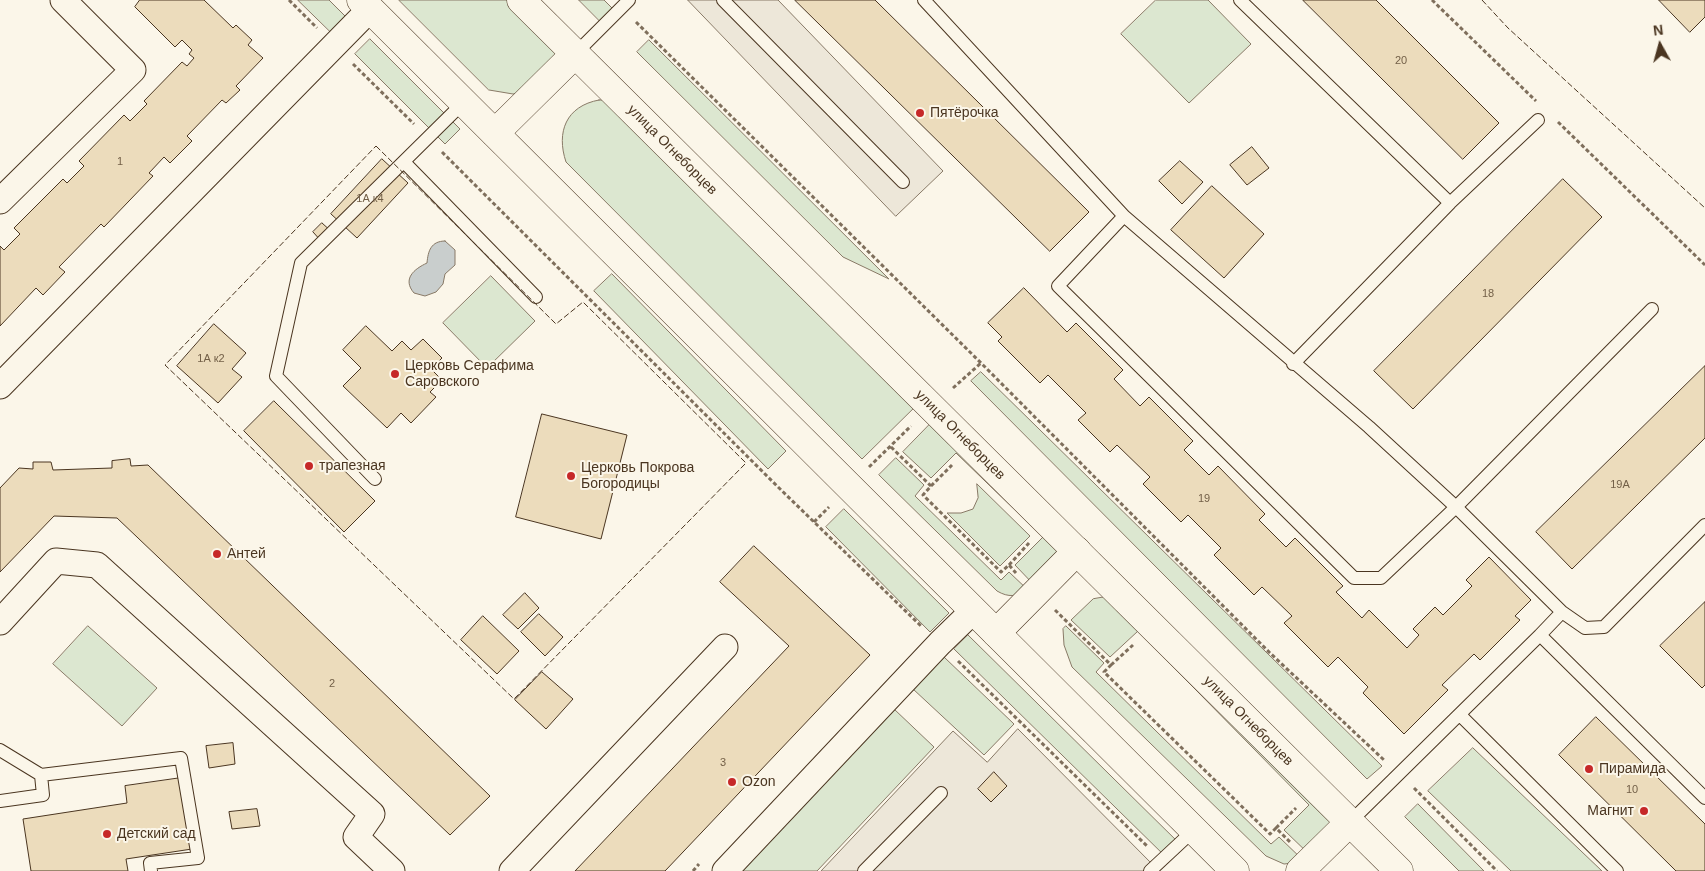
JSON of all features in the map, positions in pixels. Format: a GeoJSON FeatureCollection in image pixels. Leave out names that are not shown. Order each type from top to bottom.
{"type":"FeatureCollection","features":[{"type":"Feature","properties":{"kind":"main road","name":"улица Огнеборцев"},"geometry":{"type":"LineString","coordinates":[[521,0],[1399,871]]}},
{"type":"Feature","properties":{"kind":"main road"},"geometry":{"type":"LineString","coordinates":[[366,5],[1234,871]]}},
{"type":"Feature","properties":{"kind":"main road"},"geometry":{"type":"LineString","coordinates":[[495,134],[575,54]]}},
{"type":"Feature","properties":{"kind":"main road"},"geometry":{"type":"LineString","coordinates":[[996,633],[1077,551]]}},
{"type":"Feature","properties":{"kind":"main road"},"geometry":{"type":"LineString","coordinates":[[1305,866],[1350,822]]}},
{"type":"Feature","properties":{"kind":"street"},"geometry":{"type":"LineString","coordinates":[[0,201],[133,70],[63,0]]}},
{"type":"Feature","properties":{"kind":"street"},"geometry":{"type":"LineString","coordinates":[[0,386],[335,45],[366,5]]}},
{"type":"Feature","properties":{"kind":"street"},"geometry":{"type":"LineString","coordinates":[[0,622],[56,561],[97,565],[372,814],[356,837],[392,871]]}},
{"type":"Feature","properties":{"kind":"street"},"geometry":{"type":"LineString","coordinates":[[725,871],[974,610]]}},
{"type":"Feature","properties":{"kind":"street"},"geometry":{"type":"LineString","coordinates":[[512,871],[725,647]]}},
{"type":"Feature","properties":{"kind":"lane"},"geometry":{"type":"LineString","coordinates":[[723,0],[903,182]]}},
{"type":"Feature","properties":{"kind":"lane"},"geometry":{"type":"LineString","coordinates":[[924,0],[1124,216],[1294,364],[1370,427],[1456,507],[1562,612],[1585,628],[1604,627],[1705,524]]}},
{"type":"Feature","properties":{"kind":"lane"},"geometry":{"type":"LineString","coordinates":[[1240,0],[1450,203]]}},
{"type":"Feature","properties":{"kind":"lane"},"geometry":{"type":"LineString","coordinates":[[575,54],[625,4]]}},
{"type":"Feature","properties":{"kind":"lane"},"geometry":{"type":"LineString","coordinates":[[375,479],[276,376],[301,263],[464,102]]}},
{"type":"Feature","properties":{"kind":"lane"},"geometry":{"type":"LineString","coordinates":[[1294,364],[1450,203],[1538,120]]}},
{"type":"Feature","properties":{"kind":"lane"},"geometry":{"type":"LineString","coordinates":[[404,162],[536,297]]}},
{"type":"Feature","properties":{"kind":"lane"},"geometry":{"type":"LineString","coordinates":[[1124,216],[1058,286],[1354,578],[1381,578],[1456,507],[1652,309]]}},
{"type":"Feature","properties":{"kind":"lane"},"geometry":{"type":"LineString","coordinates":[[1350,822],[1400,775],[1562,612]]}},
{"type":"Feature","properties":{"kind":"lane"},"geometry":{"type":"LineString","coordinates":[[1540,635],[1705,798]]}},
{"type":"Feature","properties":{"kind":"lane"},"geometry":{"type":"LineString","coordinates":[[1460,715],[1617,871]]}},
{"type":"Feature","properties":{"kind":"lane"},"geometry":{"type":"LineString","coordinates":[[0,750],[41,775],[181,758],[198,858],[150,863],[151,871]]}},
{"type":"Feature","properties":{"kind":"lane"},"geometry":{"type":"LineString","coordinates":[[0,801],[43,795],[41,775]]}},
{"type":"Feature","properties":{"kind":"lane"},"geometry":{"type":"LineString","coordinates":[[864,871],[941,792]]}},
{"type":"Feature","properties":{"kind":"lane"},"geometry":{"type":"LineString","coordinates":[[1150,871],[1194,830]]}},
{"type":"Feature","properties":{"kind":"path"},"geometry":{"type":"LineString","coordinates":[[289,0],[814,522],[1162,860]]}},
{"type":"Feature","properties":{"kind":"path"},"geometry":{"type":"LineString","coordinates":[[1432,0],[1537,102]]}},
{"type":"Feature","properties":{"kind":"path"},"geometry":{"type":"LineString","coordinates":[[625,4],[1263,646],[1400,775],[1496,871]]}},
{"type":"Feature","properties":{"kind":"path"},"geometry":{"type":"LineString","coordinates":[[1551,116],[1705,265]]}},
{"type":"Feature","properties":{"kind":"path"},"geometry":{"type":"LineString","coordinates":[[814,522],[931,407],[981,363]]}},
{"type":"Feature","properties":{"kind":"path"},"geometry":{"type":"LineString","coordinates":[[891,447],[931,486],[922,495],[1001,572],[1009,565],[1111,665],[1104,672],[1270,834],[1276,828],[1305,866]]}},
{"type":"Feature","properties":{"kind":"green space"},"geometry":{"type":"Polygon","coordinates":[[[298,0],[329,0],[349,20],[334,35],[298,0]]]}},
{"type":"Feature","properties":{"kind":"green space"},"geometry":{"type":"Polygon","coordinates":[[[399,0],[512,0],[557,55],[526,92],[513,94],[489,90],[399,0]]]}},
{"type":"Feature","properties":{"kind":"green space"},"geometry":{"type":"Polygon","coordinates":[[[579,0],[604,0],[616,12],[603,24],[579,0]]]}},
{"type":"Feature","properties":{"kind":"green space"},"geometry":{"type":"Polygon","coordinates":[[[1156,0],[1208,0],[1251,44],[1189,103],[1121,34],[1156,0]]]}},
{"type":"Feature","properties":{"kind":"green space"},"geometry":{"type":"Polygon","coordinates":[[[370,39],[460,129],[445,144],[355,54],[370,39]]]}},
{"type":"Feature","properties":{"kind":"green space"},"geometry":{"type":"Polygon","coordinates":[[[649,40],[889,279],[843,257],[637,52],[649,40]]]}},
{"type":"Feature","properties":{"kind":"green space"},"geometry":{"type":"Polygon","coordinates":[[[599,100],[610,100],[921,401],[862,459],[566,162],[562,140],[566,122],[571,114],[579,108],[599,100]]]}},
{"type":"Feature","properties":{"kind":"green space"},"geometry":{"type":"Polygon","coordinates":[[[612,274],[786,451],[768,469],[594,291],[612,274]]]}},
{"type":"Feature","properties":{"kind":"green space"},"geometry":{"type":"Polygon","coordinates":[[[491,276],[535,321],[487,368],[443,323],[491,276]]]}},
{"type":"Feature","properties":{"kind":"green space"},"geometry":{"type":"Polygon","coordinates":[[[981,372],[1382,766],[1367,779],[971,381],[981,372]]]}},
{"type":"Feature","properties":{"kind":"green space"},"geometry":{"type":"Polygon","coordinates":[[[937,417],[1063,544],[1036,587],[1015,565],[1043,537],[956,453],[931,478],[903,452],[937,417]]]}},
{"type":"Feature","properties":{"kind":"green space"},"geometry":{"type":"Polygon","coordinates":[[[896,458],[924,485],[915,496],[1001,580],[1009,572],[1029,591],[1013,596],[997,591],[879,475],[896,458]]]}},
{"type":"Feature","properties":{"kind":"green space"},"geometry":{"type":"Polygon","coordinates":[[[977,484],[1030,536],[1000,566],[947,513],[961,513],[973,509],[978,498],[977,484]]]}},
{"type":"Feature","properties":{"kind":"green space"},"geometry":{"type":"Polygon","coordinates":[[[844,509],[949,613],[930,632],[826,527],[844,509]]]}},
{"type":"Feature","properties":{"kind":"green space"},"geometry":{"type":"Polygon","coordinates":[[[1105,597],[1336,826],[1312,857],[1284,830],[1309,805],[1138,631],[1110,657],[1071,620],[1093,599],[1105,597]]]}},
{"type":"Feature","properties":{"kind":"green space"},"geometry":{"type":"Polygon","coordinates":[[[88,626],[157,688],[122,726],[53,664],[88,626]]]}},
{"type":"Feature","properties":{"kind":"green space"},"geometry":{"type":"Polygon","coordinates":[[[1066,626],[1104,663],[1096,672],[1271,844],[1279,837],[1305,862],[1284,864],[1266,856],[1072,667],[1064,645],[1063,629],[1066,626]]]}},
{"type":"Feature","properties":{"kind":"green space"},"geometry":{"type":"Polygon","coordinates":[[[968,635],[1183,847],[1170,861],[954,649],[968,635]]]}},
{"type":"Feature","properties":{"kind":"green space"},"geometry":{"type":"Polygon","coordinates":[[[944,657],[1014,724],[984,755],[913,689],[944,657]]]}},
{"type":"Feature","properties":{"kind":"green space"},"geometry":{"type":"Polygon","coordinates":[[[894,709],[934,747],[817,871],[742,871],[894,709]]]}},
{"type":"Feature","properties":{"kind":"green space"},"geometry":{"type":"Polygon","coordinates":[[[1473,748],[1602,871],[1511,871],[1428,791],[1473,748]]]}},
{"type":"Feature","properties":{"kind":"green space"},"geometry":{"type":"Polygon","coordinates":[[[1418,804],[1484,871],[1459,871],[1405,817],[1418,804]]]}},
{"type":"Feature","properties":{"kind":"shaded area"},"geometry":{"type":"Polygon","coordinates":[[[688,0],[778,0],[943,171],[896,216],[688,0]]]}},
{"type":"Feature","properties":{"kind":"shaded area"},"geometry":{"type":"Polygon","coordinates":[[[440,241],[445,241],[455,250],[455,265],[445,274],[443,284],[436,292],[425,296],[414,293],[409,283],[411,275],[427,263],[429,251],[433,245],[440,241]]]}},
{"type":"Feature","properties":{"kind":"shaded area"},"geometry":{"type":"Polygon","coordinates":[[[1018,729],[1159,871],[821,871],[953,731],[987,762],[1018,729]]]}},
{"type":"Feature","properties":{"kind":"building"},"geometry":{"type":"Polygon","coordinates":[[[140,0],[204,0],[233,28],[236,25],[252,40],[248,45],[263,58],[236,86],[240,90],[226,103],[222,100],[187,136],[192,141],[170,163],[164,157],[149,173],[153,176],[104,227],[101,224],[59,267],[65,272],[43,295],[36,288],[0,326],[0,246],[4,250],[20,234],[14,228],[63,179],[67,183],[84,166],[79,161],[124,115],[130,121],[147,104],[144,101],[182,62],[187,66],[194,58],[189,54],[192,50],[182,40],[175,47],[135,7],[140,0]]]}},
{"type":"Feature","properties":{"kind":"building"},"geometry":{"type":"Polygon","coordinates":[[[795,0],[875,0],[1089,212],[1050,251],[795,0]]]}},
{"type":"Feature","properties":{"kind":"building"},"geometry":{"type":"Polygon","coordinates":[[[1303,0],[1376,0],[1499,123],[1463,159],[1303,0]]]}},
{"type":"Feature","properties":{"kind":"building"},"geometry":{"type":"Polygon","coordinates":[[[1659,0],[1705,0],[1705,17],[1690,32],[1659,0]]]}},
{"type":"Feature","properties":{"kind":"building"},"geometry":{"type":"Polygon","coordinates":[[[1252,147],[1269,168],[1247,185],[1230,165],[1252,147]]]}},
{"type":"Feature","properties":{"kind":"building"},"geometry":{"type":"Polygon","coordinates":[[[382,159],[408,183],[357,238],[331,214],[382,159]]]}},
{"type":"Feature","properties":{"kind":"building"},"geometry":{"type":"Polygon","coordinates":[[[1180,161],[1203,182],[1182,204],[1159,181],[1180,161]]]}},
{"type":"Feature","properties":{"kind":"building"},"geometry":{"type":"Polygon","coordinates":[[[1563,179],[1602,217],[1413,409],[1374,371],[1563,179]]]}},
{"type":"Feature","properties":{"kind":"building"},"geometry":{"type":"Polygon","coordinates":[[[1212,186],[1264,234],[1224,278],[1171,230],[1212,186]]]}},
{"type":"Feature","properties":{"kind":"building"},"geometry":{"type":"Polygon","coordinates":[[[322,223],[332,232],[322,242],[313,232],[322,223]]]}},
{"type":"Feature","properties":{"kind":"building"},"geometry":{"type":"Polygon","coordinates":[[[1024,288],[1067,332],[1076,323],[1123,370],[1114,379],[1140,406],[1149,397],[1193,441],[1184,450],[1209,475],[1218,466],[1265,514],[1259,520],[1286,547],[1295,538],[1343,586],[1336,592],[1362,618],[1369,610],[1407,648],[1419,635],[1413,629],[1435,607],[1443,615],[1472,586],[1466,580],[1489,557],[1531,600],[1515,616],[1520,620],[1480,660],[1474,654],[1442,685],[1448,690],[1404,734],[1363,693],[1368,687],[1338,657],[1328,667],[1284,623],[1292,616],[1262,587],[1254,595],[1214,555],[1221,548],[1188,515],[1181,522],[1143,484],[1150,477],[1117,445],[1110,452],[1078,420],[1086,413],[1048,375],[1040,383],[998,341],[1002,337],[988,323],[1024,288]]]}},
{"type":"Feature","properties":{"kind":"building"},"geometry":{"type":"Polygon","coordinates":[[[214,324],[246,353],[232,369],[242,377],[218,403],[177,366],[214,324]]]}},
{"type":"Feature","properties":{"kind":"building","name":"Церковь Серафима Саровского"},"geometry":{"type":"Polygon","coordinates":[[[366,326],[392,351],[402,341],[411,350],[423,339],[442,358],[431,369],[442,380],[430,392],[436,397],[411,423],[401,413],[387,428],[343,386],[361,368],[343,350],[366,326]]]}},
{"type":"Feature","properties":{"kind":"building"},"geometry":{"type":"Polygon","coordinates":[[[1705,366],[1705,438],[1572,569],[1536,532],[1705,366]]]}},
{"type":"Feature","properties":{"kind":"building","name":"трапезная"},"geometry":{"type":"Polygon","coordinates":[[[274,401],[375,501],[344,532],[244,431],[274,401]]]}},
{"type":"Feature","properties":{"kind":"building","name":"Церковь Покрова Богородицы"},"geometry":{"type":"Polygon","coordinates":[[[542,414],[627,435],[601,539],[516,517],[542,414]]]}},
{"type":"Feature","properties":{"kind":"building"},"geometry":{"type":"Polygon","coordinates":[[[130,459],[131,466],[148,465],[490,796],[450,835],[117,518],[54,516],[0,572],[0,488],[19,468],[33,469],[33,462],[51,462],[53,470],[112,468],[112,461],[130,459]]]}},
{"type":"Feature","properties":{"kind":"building"},"geometry":{"type":"Polygon","coordinates":[[[754,546],[870,655],[665,871],[575,871],[789,646],[720,582],[754,546]]]}},
{"type":"Feature","properties":{"kind":"building"},"geometry":{"type":"Polygon","coordinates":[[[525,593],[539,608],[518,629],[503,615],[525,593]]]}},
{"type":"Feature","properties":{"kind":"building"},"geometry":{"type":"Polygon","coordinates":[[[1705,602],[1705,685],[1702,688],[1660,646],[1705,602]]]}},
{"type":"Feature","properties":{"kind":"building"},"geometry":{"type":"Polygon","coordinates":[[[539,614],[563,637],[545,656],[521,632],[539,614]]]}},
{"type":"Feature","properties":{"kind":"building"},"geometry":{"type":"Polygon","coordinates":[[[483,616],[519,651],[497,674],[461,640],[483,616]]]}},
{"type":"Feature","properties":{"kind":"building"},"geometry":{"type":"Polygon","coordinates":[[[542,672],[573,699],[546,729],[515,700],[542,672]]]}},
{"type":"Feature","properties":{"kind":"building"},"geometry":{"type":"Polygon","coordinates":[[[1596,717],[1705,824],[1705,871],[1676,871],[1559,755],[1596,717]]]}},
{"type":"Feature","properties":{"kind":"building"},"geometry":{"type":"Polygon","coordinates":[[[233,743],[235,764],[209,768],[206,746],[233,743]]]}},
{"type":"Feature","properties":{"kind":"building"},"geometry":{"type":"Polygon","coordinates":[[[994,772],[1007,786],[991,802],[978,789],[994,772]]]}},
{"type":"Feature","properties":{"kind":"building","name":"Детский сад"},"geometry":{"type":"Polygon","coordinates":[[[181,778],[192,849],[126,859],[128,871],[31,871],[23,819],[127,803],[125,786],[181,778]]]}},
{"type":"Feature","properties":{"kind":"building"},"geometry":{"type":"Polygon","coordinates":[[[257,809],[260,826],[232,829],[229,812],[257,809]]]}},
{"type":"Feature","properties":{"kind":"fence"},"geometry":{"type":"LineString","coordinates":[[1482,0],[1508,28],[1705,208]]}},
{"type":"Feature","properties":{"kind":"fence"},"geometry":{"type":"LineString","coordinates":[[376,146],[556,324],[583,302],[746,463],[514,699],[165,365],[376,146]]}},
{"type":"Feature","properties":{"kind":"place","name":"Пятёрочка"},"geometry":{"type":"Point","coordinates":[920,113]}},
{"type":"Feature","properties":{"kind":"place","name":"Церковь Серафима Саровского"},"geometry":{"type":"Point","coordinates":[395,374]}},
{"type":"Feature","properties":{"kind":"place","name":"трапезная"},"geometry":{"type":"Point","coordinates":[309,466]}},
{"type":"Feature","properties":{"kind":"place","name":"Церковь Покрова Богородицы"},"geometry":{"type":"Point","coordinates":[571,476]}},
{"type":"Feature","properties":{"kind":"place","name":"Антей"},"geometry":{"type":"Point","coordinates":[217,554]}},
{"type":"Feature","properties":{"kind":"place","name":"Пирамида"},"geometry":{"type":"Point","coordinates":[1589,769]}},
{"type":"Feature","properties":{"kind":"place","name":"Ozon"},"geometry":{"type":"Point","coordinates":[732,782]}},
{"type":"Feature","properties":{"kind":"place","name":"Магнит"},"geometry":{"type":"Point","coordinates":[1644,811]}},
{"type":"Feature","properties":{"kind":"place","name":"Детский сад"},"geometry":{"type":"Point","coordinates":[107,834]}}]}
